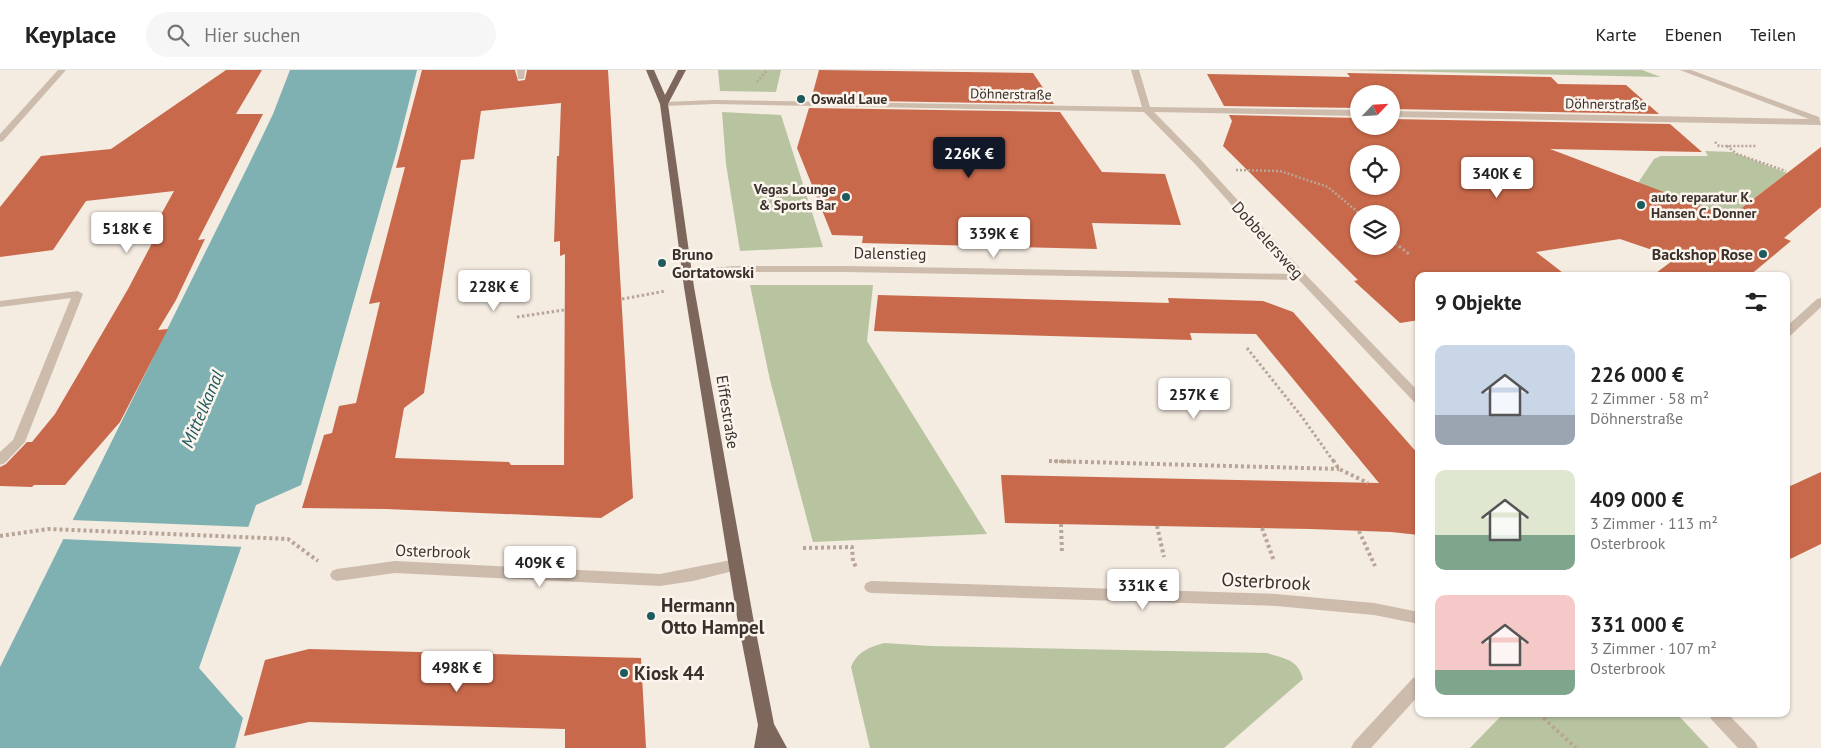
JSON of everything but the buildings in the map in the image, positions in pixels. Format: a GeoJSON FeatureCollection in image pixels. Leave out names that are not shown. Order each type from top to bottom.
{"type":"FeatureCollection","features":[{"type":"Feature","properties":{"kind":"main road","name":"Eiffestraße"},"geometry":{"type":"LineString","coordinates":[[650,70],[664,104],[689,287],[736,565],[766,725],[778,748]]}},
{"type":"Feature","properties":{"kind":"main road"},"geometry":{"type":"LineString","coordinates":[[664,104],[682,70]]}},
{"type":"Feature","properties":{"kind":"main road","name":"Eiffestraße"},"geometry":{"type":"LineString","coordinates":[[763,748],[766,725]]}},
{"type":"Feature","properties":{"kind":"street"},"geometry":{"type":"LineString","coordinates":[[0,139],[62,70]]}},
{"type":"Feature","properties":{"kind":"street","name":"Dobbelersweg"},"geometry":{"type":"LineString","coordinates":[[1135,70],[1147,110],[1415,396]]}},
{"type":"Feature","properties":{"kind":"street"},"geometry":{"type":"LineString","coordinates":[[1684,70],[1821,122]]}},
{"type":"Feature","properties":{"kind":"street","name":"Döhnerstraße"},"geometry":{"type":"LineString","coordinates":[[664,104],[715,102],[1350,113]]}},
{"type":"Feature","properties":{"kind":"street","name":"Döhnerstraße"},"geometry":{"type":"LineString","coordinates":[[1400,114],[1821,122]]}},
{"type":"Feature","properties":{"kind":"street","name":"Dalenstieg"},"geometry":{"type":"LineString","coordinates":[[687,273],[735,269],[845,269],[1302,277]]}},
{"type":"Feature","properties":{"kind":"street"},"geometry":{"type":"LineString","coordinates":[[0,304],[78,294],[19,442],[0,460]]}},
{"type":"Feature","properties":{"kind":"street"},"geometry":{"type":"LineString","coordinates":[[1790,330],[1821,301]]}},
{"type":"Feature","properties":{"kind":"street","name":"Osterbrook"},"geometry":{"type":"LineString","coordinates":[[337,574],[395,567],[660,580],[694,575],[736,565]]}},
{"type":"Feature","properties":{"kind":"street","name":"Osterbrook"},"geometry":{"type":"LineString","coordinates":[[871,587],[1276,600],[1374,609],[1415,617]]}},
{"type":"Feature","properties":{"kind":"street"},"geometry":{"type":"LineString","coordinates":[[1360,748],[1415,688]]}},
{"type":"Feature","properties":{"kind":"street"},"geometry":{"type":"LineString","coordinates":[[1720,717],[1749,748]]}},
{"type":"Feature","properties":{"kind":"path"},"geometry":{"type":"LineString","coordinates":[[1726,146],[1737,154],[1786,172]]}},
{"type":"Feature","properties":{"kind":"path"},"geometry":{"type":"LineString","coordinates":[[1204,169],[1280,171],[1328,187],[1350,206]]}},
{"type":"Feature","properties":{"kind":"path"},"geometry":{"type":"LineString","coordinates":[[1400,247],[1409,254]]}},
{"type":"Feature","properties":{"kind":"path"},"geometry":{"type":"LineString","coordinates":[[622,299],[689,287]]}},
{"type":"Feature","properties":{"kind":"path"},"geometry":{"type":"LineString","coordinates":[[517,317],[564,310]]}},
{"type":"Feature","properties":{"kind":"path"},"geometry":{"type":"LineString","coordinates":[[1247,348],[1302,417],[1338,470]]}},
{"type":"Feature","properties":{"kind":"path"},"geometry":{"type":"LineString","coordinates":[[1049,461],[1338,470],[1368,483]]}},
{"type":"Feature","properties":{"kind":"path"},"geometry":{"type":"LineString","coordinates":[[1061,524],[1062,553]]}},
{"type":"Feature","properties":{"kind":"path"},"geometry":{"type":"LineString","coordinates":[[1157,526],[1164,557]]}},
{"type":"Feature","properties":{"kind":"path"},"geometry":{"type":"LineString","coordinates":[[1262,528],[1274,561]]}},
{"type":"Feature","properties":{"kind":"path"},"geometry":{"type":"LineString","coordinates":[[0,536],[48,529],[288,539],[337,574]]}},
{"type":"Feature","properties":{"kind":"path"},"geometry":{"type":"LineString","coordinates":[[1359,531],[1375,566]]}},
{"type":"Feature","properties":{"kind":"path"},"geometry":{"type":"LineString","coordinates":[[803,548],[852,547]]}},
{"type":"Feature","properties":{"kind":"path"},"geometry":{"type":"LineString","coordinates":[[1542,717],[1576,748]]}},
{"type":"Feature","properties":{"kind":"green space"},"geometry":{"type":"Polygon","coordinates":[[[718,70],[781,70],[776,92],[720,91],[718,70]]]}},
{"type":"Feature","properties":{"kind":"green space"},"geometry":{"type":"Polygon","coordinates":[[[1345,70],[1642,70],[1661,77],[1345,70]]]}},
{"type":"Feature","properties":{"kind":"green space"},"geometry":{"type":"Polygon","coordinates":[[[722,112],[781,115],[823,247],[740,251],[726,164],[722,112]]]}},
{"type":"Feature","properties":{"kind":"green space"},"geometry":{"type":"Polygon","coordinates":[[[1705,151],[1732,152],[1787,173],[1730,217],[1638,183],[1654,159],[1661,156],[1708,156],[1705,151]]]}},
{"type":"Feature","properties":{"kind":"green space"},"geometry":{"type":"Polygon","coordinates":[[[750,285],[873,285],[867,341],[987,534],[813,542],[770,380],[750,285]]]}},
{"type":"Feature","properties":{"kind":"green space"},"geometry":{"type":"Polygon","coordinates":[[[884,643],[931,646],[1267,653],[1290,661],[1298,667],[1303,679],[1224,748],[870,748],[851,667],[857,657],[864,651],[884,643]]]}},
{"type":"Feature","properties":{"kind":"green space"},"geometry":{"type":"Polygon","coordinates":[[[1500,717],[1680,717],[1709,748],[1470,748],[1500,717]]]}},
{"type":"Feature","properties":{"kind":"water","name":"Mittelkanal"},"geometry":{"type":"Polygon","coordinates":[[[290,70],[417,70],[397,150],[301,485],[256,505],[199,668],[243,718],[235,748],[0,748],[0,667],[250,162],[273,114],[290,70]]]}},
{"type":"Feature","properties":{"kind":"pier"},"geometry":{"type":"Polygon","coordinates":[[[71,520],[251,527],[244,547],[61,539],[71,520]]]}},
{"type":"Feature","properties":{"kind":"place","name":"Oswald Laue"},"geometry":{"type":"Point","coordinates":[801,99]}},
{"type":"Feature","properties":{"kind":"place","name":"Vegas Lounge & Sports Bar"},"geometry":{"type":"Point","coordinates":[846,197]}},
{"type":"Feature","properties":{"kind":"place","name":"auto reparatur K. Hansen C. Donner"},"geometry":{"type":"Point","coordinates":[1641,205]}},
{"type":"Feature","properties":{"kind":"place","name":"Backshop Rose"},"geometry":{"type":"Point","coordinates":[1763,254]}},
{"type":"Feature","properties":{"kind":"place","name":"Bruno Gortatowski"},"geometry":{"type":"Point","coordinates":[662,263]}},
{"type":"Feature","properties":{"kind":"place","name":"Hermann Otto Hampel"},"geometry":{"type":"Point","coordinates":[651,616]}},
{"type":"Feature","properties":{"kind":"place","name":"Kiosk 44"},"geometry":{"type":"Point","coordinates":[624,673]}}]}
